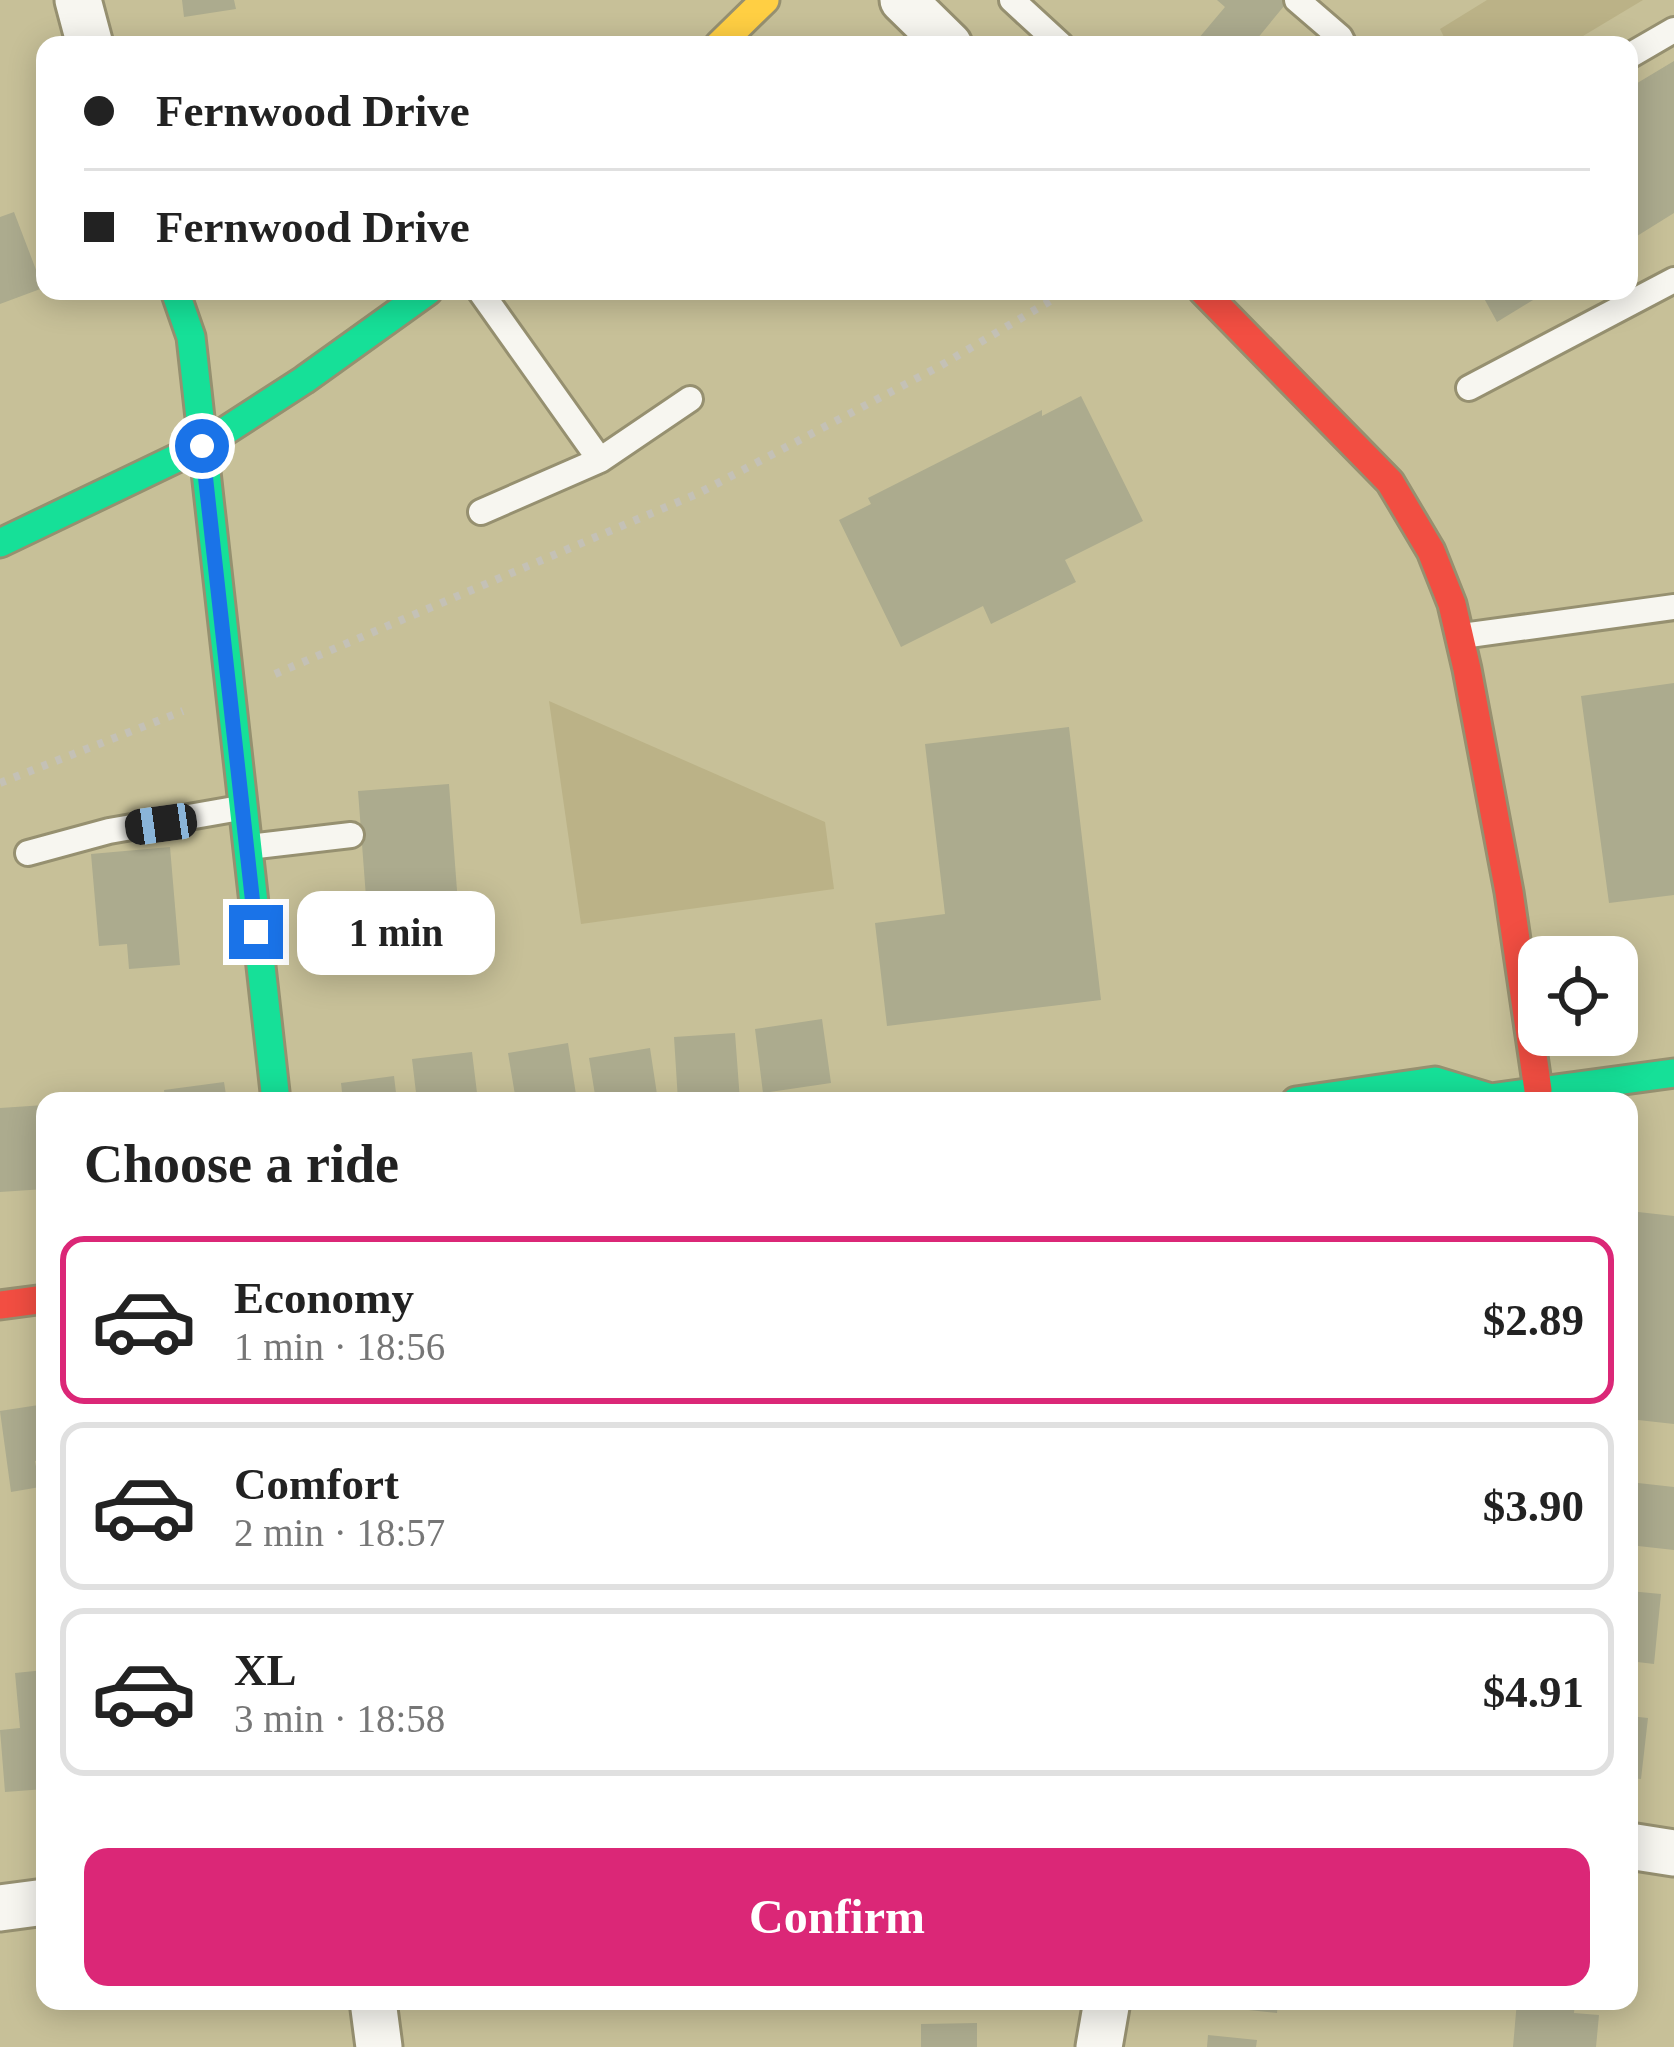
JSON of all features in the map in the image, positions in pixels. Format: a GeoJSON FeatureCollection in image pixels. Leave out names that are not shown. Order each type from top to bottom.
{"type":"FeatureCollection","features":[{"type":"Feature","properties":{"kind":"street"},"geometry":{"type":"LineString","coordinates":[[78,0],[88,36]]}},
{"type":"Feature","properties":{"kind":"street"},"geometry":{"type":"LineString","coordinates":[[728,36],[765,0]]}},
{"type":"Feature","properties":{"kind":"street"},"geometry":{"type":"LineString","coordinates":[[903,0],[940,36]]}},
{"type":"Feature","properties":{"kind":"street"},"geometry":{"type":"LineString","coordinates":[[178,300],[190,337],[275,1092]]}},
{"type":"Feature","properties":{"kind":"street"},"geometry":{"type":"LineString","coordinates":[[0,543],[202,446],[415,300]]}},
{"type":"Feature","properties":{"kind":"street"},"geometry":{"type":"LineString","coordinates":[[1220,300],[1233,307],[1390,482],[1431,551],[1459,636],[1509,892],[1538,1090]]}},
{"type":"Feature","properties":{"kind":"street"},"geometry":{"type":"LineString","coordinates":[[1528,1092],[1674,1073]]}},
{"type":"Feature","properties":{"kind":"street"},"geometry":{"type":"LineString","coordinates":[[1358,1092],[1435,1081],[1466,1092]]}},
{"type":"Feature","properties":{"kind":"street"},"geometry":{"type":"LineString","coordinates":[[0,1305],[36,1300]]}},
{"type":"Feature","properties":{"kind":"street"},"geometry":{"type":"LineString","coordinates":[[1638,1847],[1674,1853]]}},
{"type":"Feature","properties":{"kind":"street"},"geometry":{"type":"LineString","coordinates":[[0,1908],[36,1903]]}},
{"type":"Feature","properties":{"kind":"street"},"geometry":{"type":"LineString","coordinates":[[374,2010],[379,2047]]}},
{"type":"Feature","properties":{"kind":"street"},"geometry":{"type":"LineString","coordinates":[[1099,2047],[1105,2010]]}},
{"type":"Feature","properties":{"kind":"lane"},"geometry":{"type":"LineString","coordinates":[[1012,0],[1051,36]]}},
{"type":"Feature","properties":{"kind":"lane"},"geometry":{"type":"LineString","coordinates":[[1297,0],[1339,36]]}},
{"type":"Feature","properties":{"kind":"lane"},"geometry":{"type":"LineString","coordinates":[[1638,51],[1674,30]]}},
{"type":"Feature","properties":{"kind":"lane"},"geometry":{"type":"LineString","coordinates":[[1638,299],[1674,280]]}},
{"type":"Feature","properties":{"kind":"lane"},"geometry":{"type":"LineString","coordinates":[[486,300],[600,460]]}},
{"type":"Feature","properties":{"kind":"lane"},"geometry":{"type":"LineString","coordinates":[[1469,388],[1636,300]]}},
{"type":"Feature","properties":{"kind":"lane"},"geometry":{"type":"LineString","coordinates":[[481,512],[600,460],[690,399]]}},
{"type":"Feature","properties":{"kind":"lane"},"geometry":{"type":"LineString","coordinates":[[1459,636],[1674,607]]}},
{"type":"Feature","properties":{"kind":"lane"},"geometry":{"type":"LineString","coordinates":[[28,853],[109,831],[242,808]]}},
{"type":"Feature","properties":{"kind":"lane"},"geometry":{"type":"LineString","coordinates":[[247,847],[351,835]]}},
{"type":"Feature","properties":{"kind":"path"},"geometry":{"type":"LineString","coordinates":[[0,783],[229,693],[699,493],[940,366],[1052,300]]}},
{"type":"Feature","properties":{"kind":"shaded area"},"geometry":{"type":"Polygon","coordinates":[[[1487,0],[1643,0],[1583,36],[1444,36],[1440,29],[1487,0]]]}},
{"type":"Feature","properties":{"kind":"shaded area"},"geometry":{"type":"Polygon","coordinates":[[[549,701],[825,822],[834,889],[581,924],[549,701]]]}},
{"type":"Feature","properties":{"kind":"building"},"geometry":{"type":"Polygon","coordinates":[[[182,0],[234,0],[236,9],[184,17],[182,0]]]}},
{"type":"Feature","properties":{"kind":"building"},"geometry":{"type":"Polygon","coordinates":[[[1217,0],[1289,0],[1259,36],[1201,36],[1225,7],[1217,0]]]}},
{"type":"Feature","properties":{"kind":"building"},"geometry":{"type":"Polygon","coordinates":[[[1674,61],[1674,213],[1638,235],[1638,83],[1674,61]]]}},
{"type":"Feature","properties":{"kind":"building"},"geometry":{"type":"Polygon","coordinates":[[[14,212],[36,270],[36,291],[0,304],[0,217],[14,212]]]}},
{"type":"Feature","properties":{"kind":"building"},"geometry":{"type":"Polygon","coordinates":[[[1485,300],[1533,300],[1497,322],[1485,300]]]}},
{"type":"Feature","properties":{"kind":"building"},"geometry":{"type":"Polygon","coordinates":[[[1081,396],[1143,521],[1065,560],[1076,582],[991,624],[983,606],[901,647],[839,520],[871,504],[868,498],[1042,410],[1042,416],[1081,396]]]}},
{"type":"Feature","properties":{"kind":"building"},"geometry":{"type":"Polygon","coordinates":[[[1674,683],[1674,895],[1609,903],[1581,696],[1674,683]]]}},
{"type":"Feature","properties":{"kind":"building"},"geometry":{"type":"Polygon","coordinates":[[[1069,727],[1101,1000],[887,1026],[875,923],[945,914],[925,744],[1069,727]]]}},
{"type":"Feature","properties":{"kind":"building"},"geometry":{"type":"Polygon","coordinates":[[[449,784],[459,917],[368,924],[358,791],[449,784]]]}},
{"type":"Feature","properties":{"kind":"building"},"geometry":{"type":"Polygon","coordinates":[[[170,847],[180,965],[129,969],[127,944],[99,946],[91,854],[170,847]]]}},
{"type":"Feature","properties":{"kind":"building"},"geometry":{"type":"Polygon","coordinates":[[[822,1019],[831,1083],[763,1092],[755,1029],[822,1019]]]}},
{"type":"Feature","properties":{"kind":"building"},"geometry":{"type":"Polygon","coordinates":[[[735,1033],[739,1092],[677,1092],[674,1037],[735,1033]]]}},
{"type":"Feature","properties":{"kind":"building"},"geometry":{"type":"Polygon","coordinates":[[[568,1043],[576,1092],[514,1092],[508,1053],[568,1043]]]}},
{"type":"Feature","properties":{"kind":"building"},"geometry":{"type":"Polygon","coordinates":[[[650,1048],[657,1092],[595,1092],[589,1058],[650,1048]]]}},
{"type":"Feature","properties":{"kind":"building"},"geometry":{"type":"Polygon","coordinates":[[[472,1052],[477,1092],[416,1092],[412,1059],[472,1052]]]}},
{"type":"Feature","properties":{"kind":"building"},"geometry":{"type":"Polygon","coordinates":[[[394,1076],[396,1092],[342,1092],[341,1083],[394,1076]]]}},
{"type":"Feature","properties":{"kind":"building"},"geometry":{"type":"Polygon","coordinates":[[[224,1082],[226,1092],[164,1092],[224,1082]]]}},
{"type":"Feature","properties":{"kind":"building"},"geometry":{"type":"Polygon","coordinates":[[[36,1106],[36,1190],[0,1192],[0,1108],[36,1106]]]}},
{"type":"Feature","properties":{"kind":"building"},"geometry":{"type":"Polygon","coordinates":[[[1638,1212],[1674,1216],[1674,1424],[1638,1420],[1638,1212]]]}},
{"type":"Feature","properties":{"kind":"building"},"geometry":{"type":"Polygon","coordinates":[[[36,1405],[36,1488],[11,1492],[0,1411],[36,1405]]]}},
{"type":"Feature","properties":{"kind":"building"},"geometry":{"type":"Polygon","coordinates":[[[1638,1483],[1674,1487],[1674,1550],[1638,1546],[1638,1483]]]}},
{"type":"Feature","properties":{"kind":"building"},"geometry":{"type":"Polygon","coordinates":[[[1638,1592],[1661,1594],[1654,1664],[1638,1662],[1638,1592]]]}},
{"type":"Feature","properties":{"kind":"building"},"geometry":{"type":"Polygon","coordinates":[[[36,1671],[36,1790],[5,1792],[0,1730],[20,1728],[15,1673],[36,1671]]]}},
{"type":"Feature","properties":{"kind":"building"},"geometry":{"type":"Polygon","coordinates":[[[1638,1717],[1648,1718],[1638,1779],[1638,1717]]]}},
{"type":"Feature","properties":{"kind":"building"},"geometry":{"type":"Polygon","coordinates":[[[1516,2010],[1599,2015],[1596,2047],[1513,2047],[1516,2010]]]}},
{"type":"Feature","properties":{"kind":"building"},"geometry":{"type":"Polygon","coordinates":[[[977,2023],[977,2047],[921,2047],[921,2024],[977,2023]]]}},
{"type":"Feature","properties":{"kind":"building"},"geometry":{"type":"Polygon","coordinates":[[[1208,2035],[1257,2040],[1256,2047],[1207,2047],[1208,2035]]]}},
{"type":"Feature","properties":{"kind":"traffic: fast"},"geometry":{"type":"LineString","coordinates":[[178,300],[191,337],[275,1092]]}},
{"type":"Feature","properties":{"kind":"traffic: fast"},"geometry":{"type":"LineString","coordinates":[[0,543],[202,446],[415,300]]}},
{"type":"Feature","properties":{"kind":"traffic: fast"},"geometry":{"type":"LineString","coordinates":[[1535,1092],[1674,1073]]}},
{"type":"Feature","properties":{"kind":"traffic: fast"},"geometry":{"type":"LineString","coordinates":[[1359,1092],[1435,1081],[1471,1092]]}},
{"type":"Feature","properties":{"kind":"traffic: slow"},"geometry":{"type":"LineString","coordinates":[[728,36],[765,0]]}},
{"type":"Feature","properties":{"kind":"traffic: jam"},"geometry":{"type":"LineString","coordinates":[[1212,300],[1390,482],[1431,551],[1452,604],[1467,669],[1509,892],[1538,1090]]}},
{"type":"Feature","properties":{"kind":"traffic: jam"},"geometry":{"type":"LineString","coordinates":[[0,1305],[36,1300]]}},
{"type":"Feature","properties":{"kind":"route"},"geometry":{"type":"LineString","coordinates":[[202,446],[256,932]]}}]}
